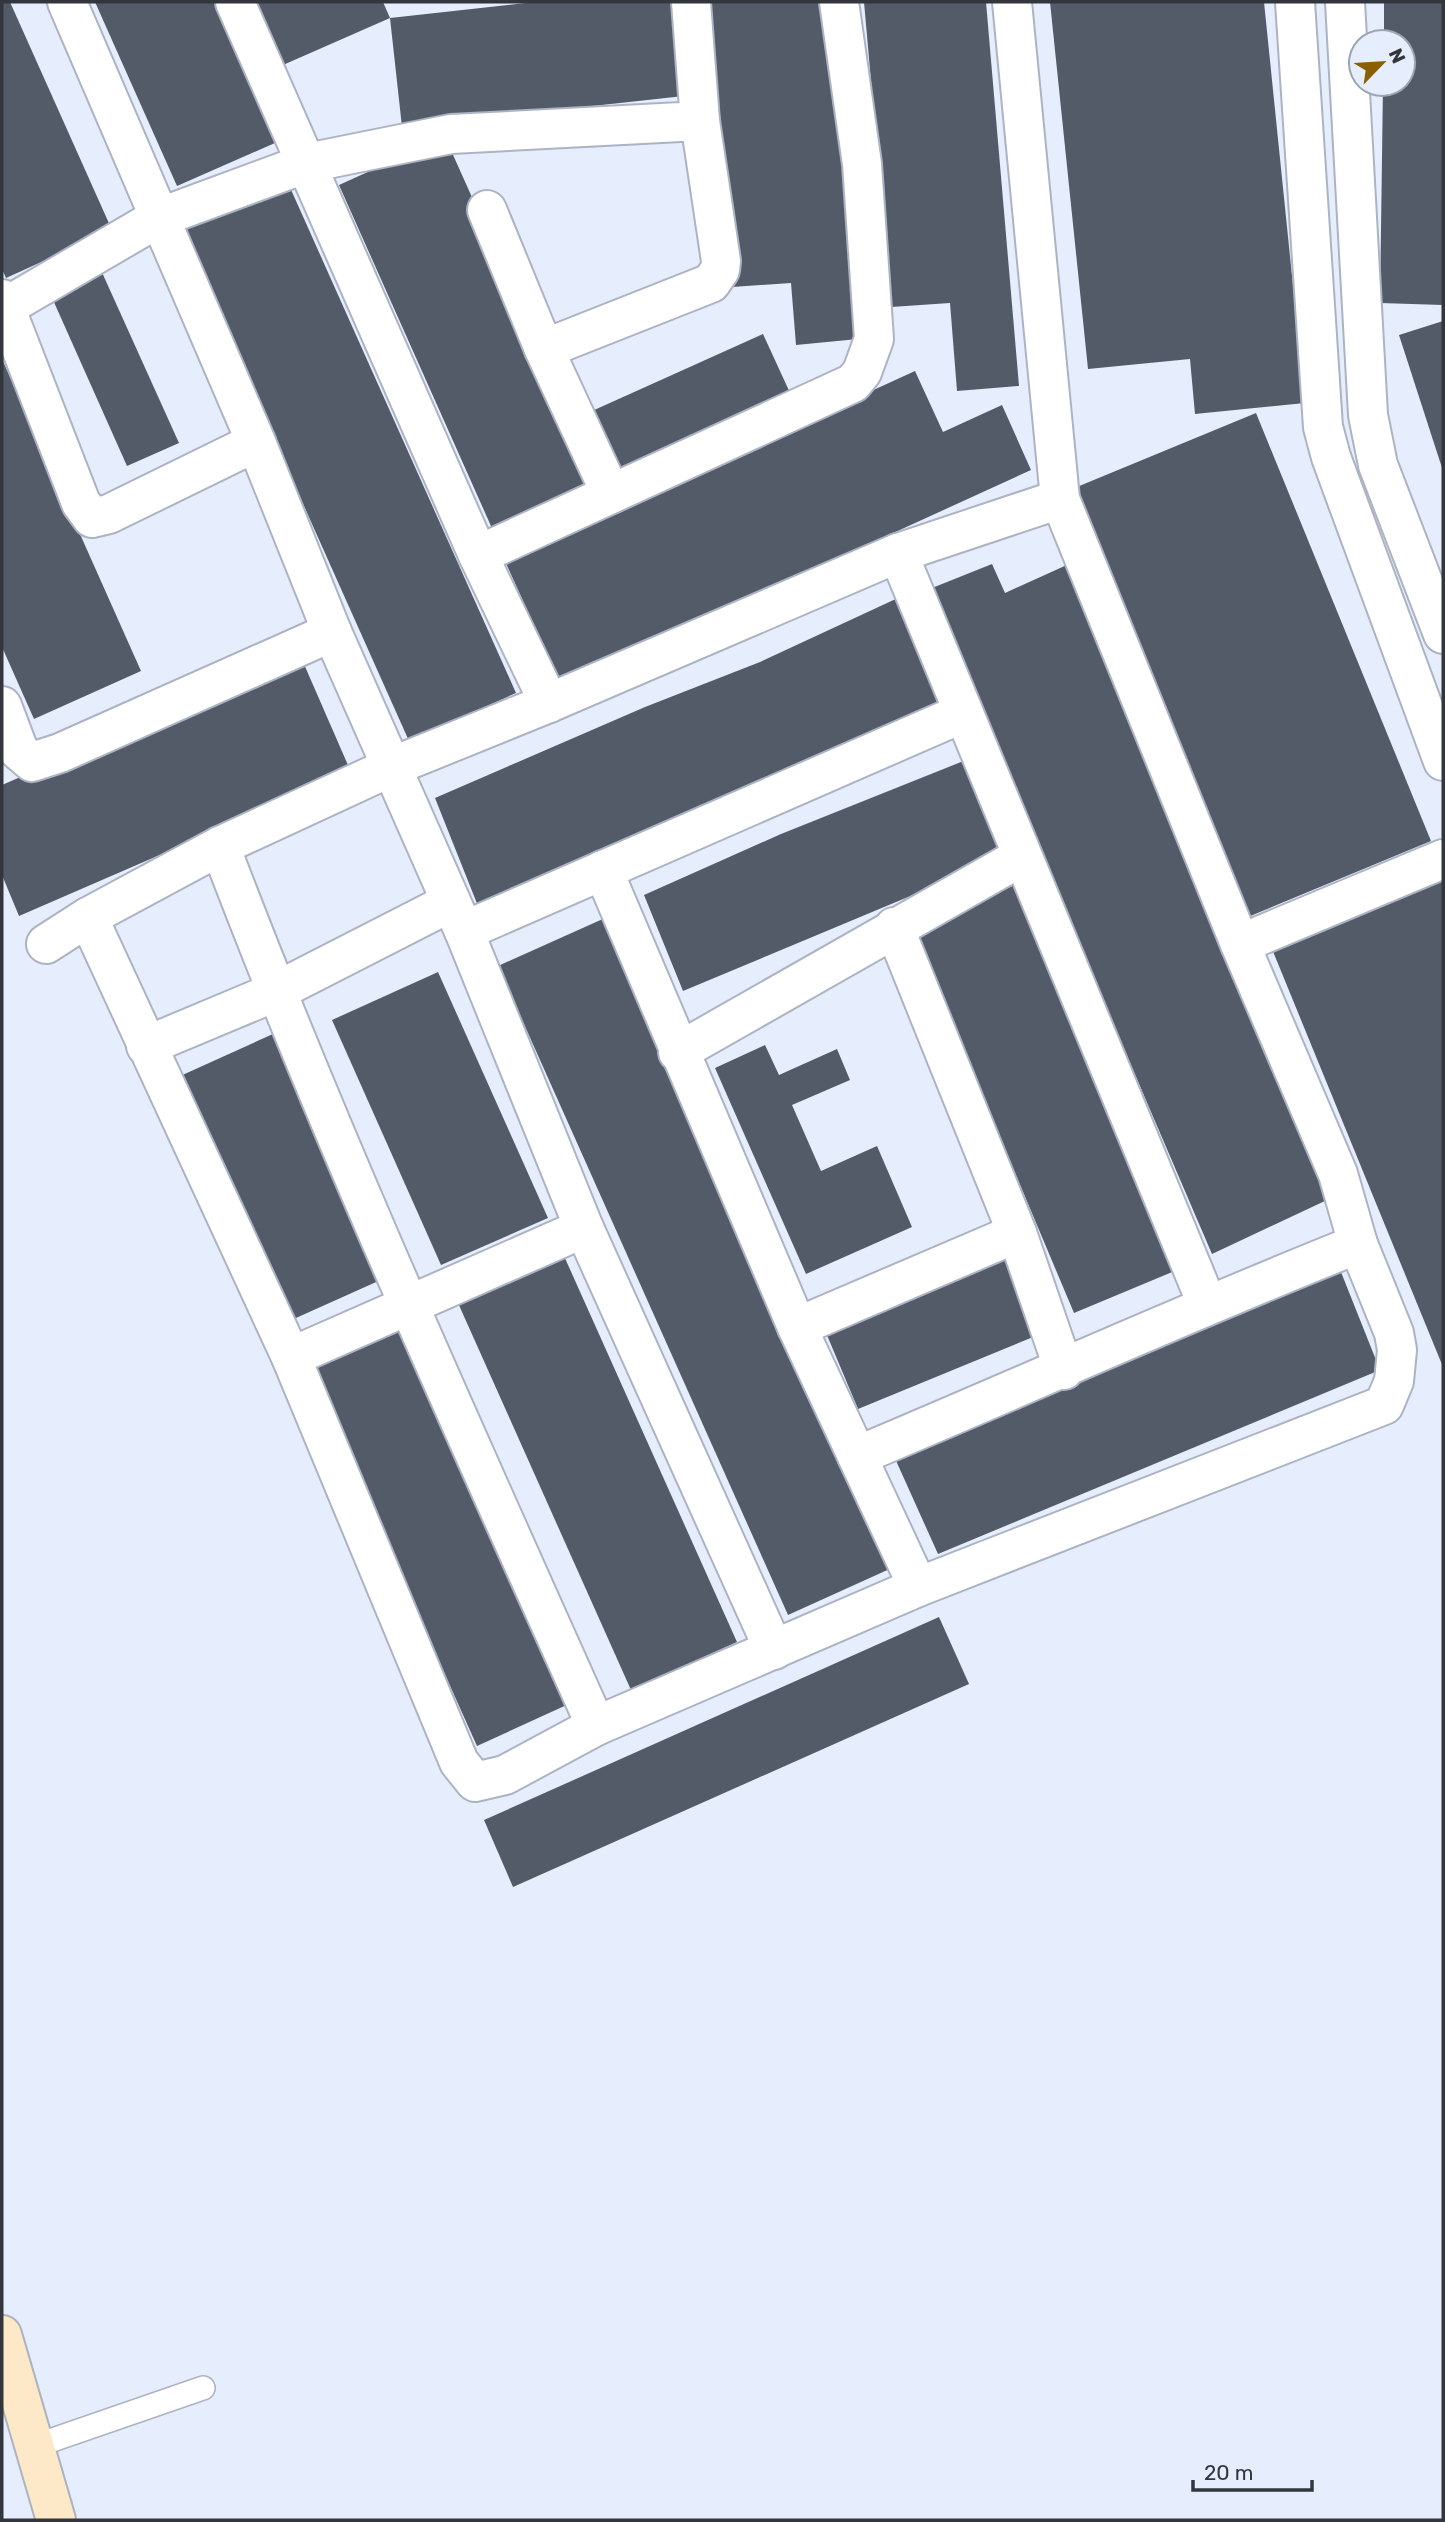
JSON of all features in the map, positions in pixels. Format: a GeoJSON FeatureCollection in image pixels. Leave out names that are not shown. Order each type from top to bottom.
{"type":"FeatureCollection","features":[{"type":"Feature","properties":{"kind":"main road"},"geometry":{"type":"LineString","coordinates":[[2,2335],[56,2520]]}},
{"type":"Feature","properties":{"kind":"street"},"geometry":{"type":"LineString","coordinates":[[67,2],[256,442],[332,632],[458,917],[584,1228],[774,1650]]}},
{"type":"Feature","properties":{"kind":"street"},"geometry":{"type":"LineString","coordinates":[[235,2],[478,555],[549,703]]}},
{"type":"Feature","properties":{"kind":"street"},"geometry":{"type":"LineString","coordinates":[[544,349],[710,283],[716,278],[720,261],[699,121],[691,2]]}},
{"type":"Feature","properties":{"kind":"street"},"geometry":{"type":"LineString","coordinates":[[478,555],[853,383],[862,372],[874,339],[862,164],[839,2]]}},
{"type":"Feature","properties":{"kind":"street"},"geometry":{"type":"LineString","coordinates":[[88,917],[291,1357],[459,1762],[475,1782],[505,1775],[596,1726],[918,1587],[1384,1405],[1394,1381],[1397,1350],[1394,1333],[1358,1244],[1338,1174],[1240,944],[1060,499],[1012,2]]}},
{"type":"Feature","properties":{"kind":"street"},"geometry":{"type":"LineString","coordinates":[[1295,2],[1323,428],[1331,457],[1443,761]]}},
{"type":"Feature","properties":{"kind":"street"},"geometry":{"type":"LineString","coordinates":[[1345,2],[1368,415],[1378,465],[1443,634]]}},
{"type":"Feature","properties":{"kind":"street"},"geometry":{"type":"LineString","coordinates":[[256,442],[109,514],[92,518],[81,503],[3,305],[158,218],[307,163],[451,134],[699,121]]}},
{"type":"Feature","properties":{"kind":"street"},"geometry":{"type":"LineString","coordinates":[[487,210],[544,349],[611,494]]}},
{"type":"Feature","properties":{"kind":"street"},"geometry":{"type":"LineString","coordinates":[[46,944],[88,917],[220,846],[391,767],[549,703],[898,553],[1060,499]]}},
{"type":"Feature","properties":{"kind":"street"},"geometry":{"type":"LineString","coordinates":[[898,553],[1207,1304]]}},
{"type":"Feature","properties":{"kind":"street"},"geometry":{"type":"LineString","coordinates":[[2,706],[19,751],[32,762],[60,753],[332,632]]}},
{"type":"Feature","properties":{"kind":"street"},"geometry":{"type":"LineString","coordinates":[[146,1046],[458,917],[603,870],[963,713]]}},
{"type":"Feature","properties":{"kind":"street"},"geometry":{"type":"LineString","coordinates":[[220,846],[275,992],[408,1304],[596,1726]]}},
{"type":"Feature","properties":{"kind":"street"},"geometry":{"type":"LineString","coordinates":[[678,1052],[1021,857]]}},
{"type":"Feature","properties":{"kind":"street"},"geometry":{"type":"LineString","coordinates":[[1240,944],[1443,859]]}},
{"type":"Feature","properties":{"kind":"street"},"geometry":{"type":"LineString","coordinates":[[603,870],[797,1327],[918,1587]]}},
{"type":"Feature","properties":{"kind":"street"},"geometry":{"type":"LineString","coordinates":[[894,927],[1017,1233],[1064,1370]]}},
{"type":"Feature","properties":{"kind":"street"},"geometry":{"type":"LineString","coordinates":[[291,1357],[584,1228]]}},
{"type":"Feature","properties":{"kind":"street"},"geometry":{"type":"LineString","coordinates":[[797,1327],[1017,1233]]}},
{"type":"Feature","properties":{"kind":"street"},"geometry":{"type":"LineString","coordinates":[[857,1456],[1064,1370],[1207,1304],[1358,1244]]}},
{"type":"Feature","properties":{"kind":"lane"},"geometry":{"type":"LineString","coordinates":[[35,2446],[203,2388]]}},
{"type":"Feature","properties":{"kind":"building"},"geometry":{"type":"Polygon","coordinates":[[[2,2],[10,2],[112,230],[6,278],[2,269],[2,2]]]}},
{"type":"Feature","properties":{"kind":"building"},"geometry":{"type":"Polygon","coordinates":[[[95,2],[223,2],[284,139],[177,186],[95,2]]]}},
{"type":"Feature","properties":{"kind":"building"},"geometry":{"type":"Polygon","coordinates":[[[255,2],[383,2],[390,18],[283,65],[255,2]]]}},
{"type":"Feature","properties":{"kind":"building"},"geometry":{"type":"Polygon","coordinates":[[[535,2],[682,2],[693,95],[402,127],[390,18],[535,2]]]}},
{"type":"Feature","properties":{"kind":"building"},"geometry":{"type":"Polygon","coordinates":[[[707,2],[829,2],[858,339],[796,345],[791,283],[732,287],[707,2]]]}},
{"type":"Feature","properties":{"kind":"building"},"geometry":{"type":"Polygon","coordinates":[[[864,2],[986,2],[1019,386],[957,391],[950,303],[891,307],[864,2]]]}},
{"type":"Feature","properties":{"kind":"building"},"geometry":{"type":"Polygon","coordinates":[[[1050,2],[1264,2],[1305,403],[1195,414],[1190,359],[1088,369],[1050,2]]]}},
{"type":"Feature","properties":{"kind":"building"},"geometry":{"type":"Polygon","coordinates":[[[1384,2],[1443,2],[1443,305],[1380,303],[1383,98],[1417,98],[1417,28],[1384,28],[1384,2]]]}},
{"type":"Feature","properties":{"kind":"building"},"geometry":{"type":"Polygon","coordinates":[[[445,137],[606,496],[499,544],[339,185],[445,137]]]}},
{"type":"Feature","properties":{"kind":"building"},"geometry":{"type":"Polygon","coordinates":[[[284,174],[516,693],[409,741],[177,222],[284,174]]]}},
{"type":"Feature","properties":{"kind":"building"},"geometry":{"type":"Polygon","coordinates":[[[100,268],[179,443],[127,466],[49,291],[100,268]]]}},
{"type":"Feature","properties":{"kind":"building"},"geometry":{"type":"Polygon","coordinates":[[[1443,321],[1443,471],[1399,335],[1443,321]]]}},
{"type":"Feature","properties":{"kind":"building"},"geometry":{"type":"Polygon","coordinates":[[[763,334],[791,395],[620,473],[592,411],[763,334]]]}},
{"type":"Feature","properties":{"kind":"building"},"geometry":{"type":"Polygon","coordinates":[[[2,359],[141,671],[34,719],[2,647],[2,359]]]}},
{"type":"Feature","properties":{"kind":"building"},"geometry":{"type":"Polygon","coordinates":[[[915,371],[943,432],[1002,405],[1031,470],[561,685],[504,559],[915,371]]]}},
{"type":"Feature","properties":{"kind":"building"},"geometry":{"type":"Polygon","coordinates":[[[1256,413],[1431,841],[1248,917],[1072,489],[1256,413]]]}},
{"type":"Feature","properties":{"kind":"building"},"geometry":{"type":"Polygon","coordinates":[[[992,564],[1005,593],[1069,564],[1327,1200],[1212,1254],[927,590],[992,564]]]}},
{"type":"Feature","properties":{"kind":"building"},"geometry":{"type":"Polygon","coordinates":[[[900,597],[950,714],[480,911],[435,798],[645,707],[760,662],[900,597]]]}},
{"type":"Feature","properties":{"kind":"building"},"geometry":{"type":"Polygon","coordinates":[[[300,655],[351,772],[19,916],[2,875],[2,785],[300,655]]]}},
{"type":"Feature","properties":{"kind":"building"},"geometry":{"type":"Polygon","coordinates":[[[966,760],[1011,854],[683,991],[644,895],[781,834],[966,760]]]}},
{"type":"Feature","properties":{"kind":"building"},"geometry":{"type":"Polygon","coordinates":[[[1443,878],[1443,1367],[1272,949],[1443,878]]]}},
{"type":"Feature","properties":{"kind":"building"},"geometry":{"type":"Polygon","coordinates":[[[1015,885],[1177,1270],[1074,1313],[912,928],[1015,885]]]}},
{"type":"Feature","properties":{"kind":"building"},"geometry":{"type":"Polygon","coordinates":[[[605,918],[894,1567],[788,1615],[498,966],[605,918]]]}},
{"type":"Feature","properties":{"kind":"building"},"geometry":{"type":"Polygon","coordinates":[[[438,972],[548,1218],[441,1265],[332,1020],[438,972]]]}},
{"type":"Feature","properties":{"kind":"building"},"geometry":{"type":"Polygon","coordinates":[[[284,1029],[394,1274],[287,1322],[178,1077],[284,1029]]]}},
{"type":"Feature","properties":{"kind":"building"},"geometry":{"type":"Polygon","coordinates":[[[765,1045],[779,1075],[837,1049],[850,1080],[792,1105],[821,1171],[877,1146],[912,1227],[806,1274],[715,1068],[765,1045]]]}},
{"type":"Feature","properties":{"kind":"building"},"geometry":{"type":"Polygon","coordinates":[[[1002,1248],[1038,1335],[858,1409],[824,1328],[1002,1248]]]}},
{"type":"Feature","properties":{"kind":"building"},"geometry":{"type":"Polygon","coordinates":[[[564,1256],[737,1642],[631,1690],[458,1303],[564,1256]]]}},
{"type":"Feature","properties":{"kind":"building"},"geometry":{"type":"Polygon","coordinates":[[[1337,1262],[1380,1370],[938,1554],[893,1454],[1337,1262]]]}},
{"type":"Feature","properties":{"kind":"building"},"geometry":{"type":"Polygon","coordinates":[[[405,1315],[571,1703],[477,1746],[304,1360],[405,1315]]]}},
{"type":"Feature","properties":{"kind":"building"},"geometry":{"type":"Polygon","coordinates":[[[939,1617],[969,1684],[513,1887],[484,1820],[939,1617]]]}}]}
